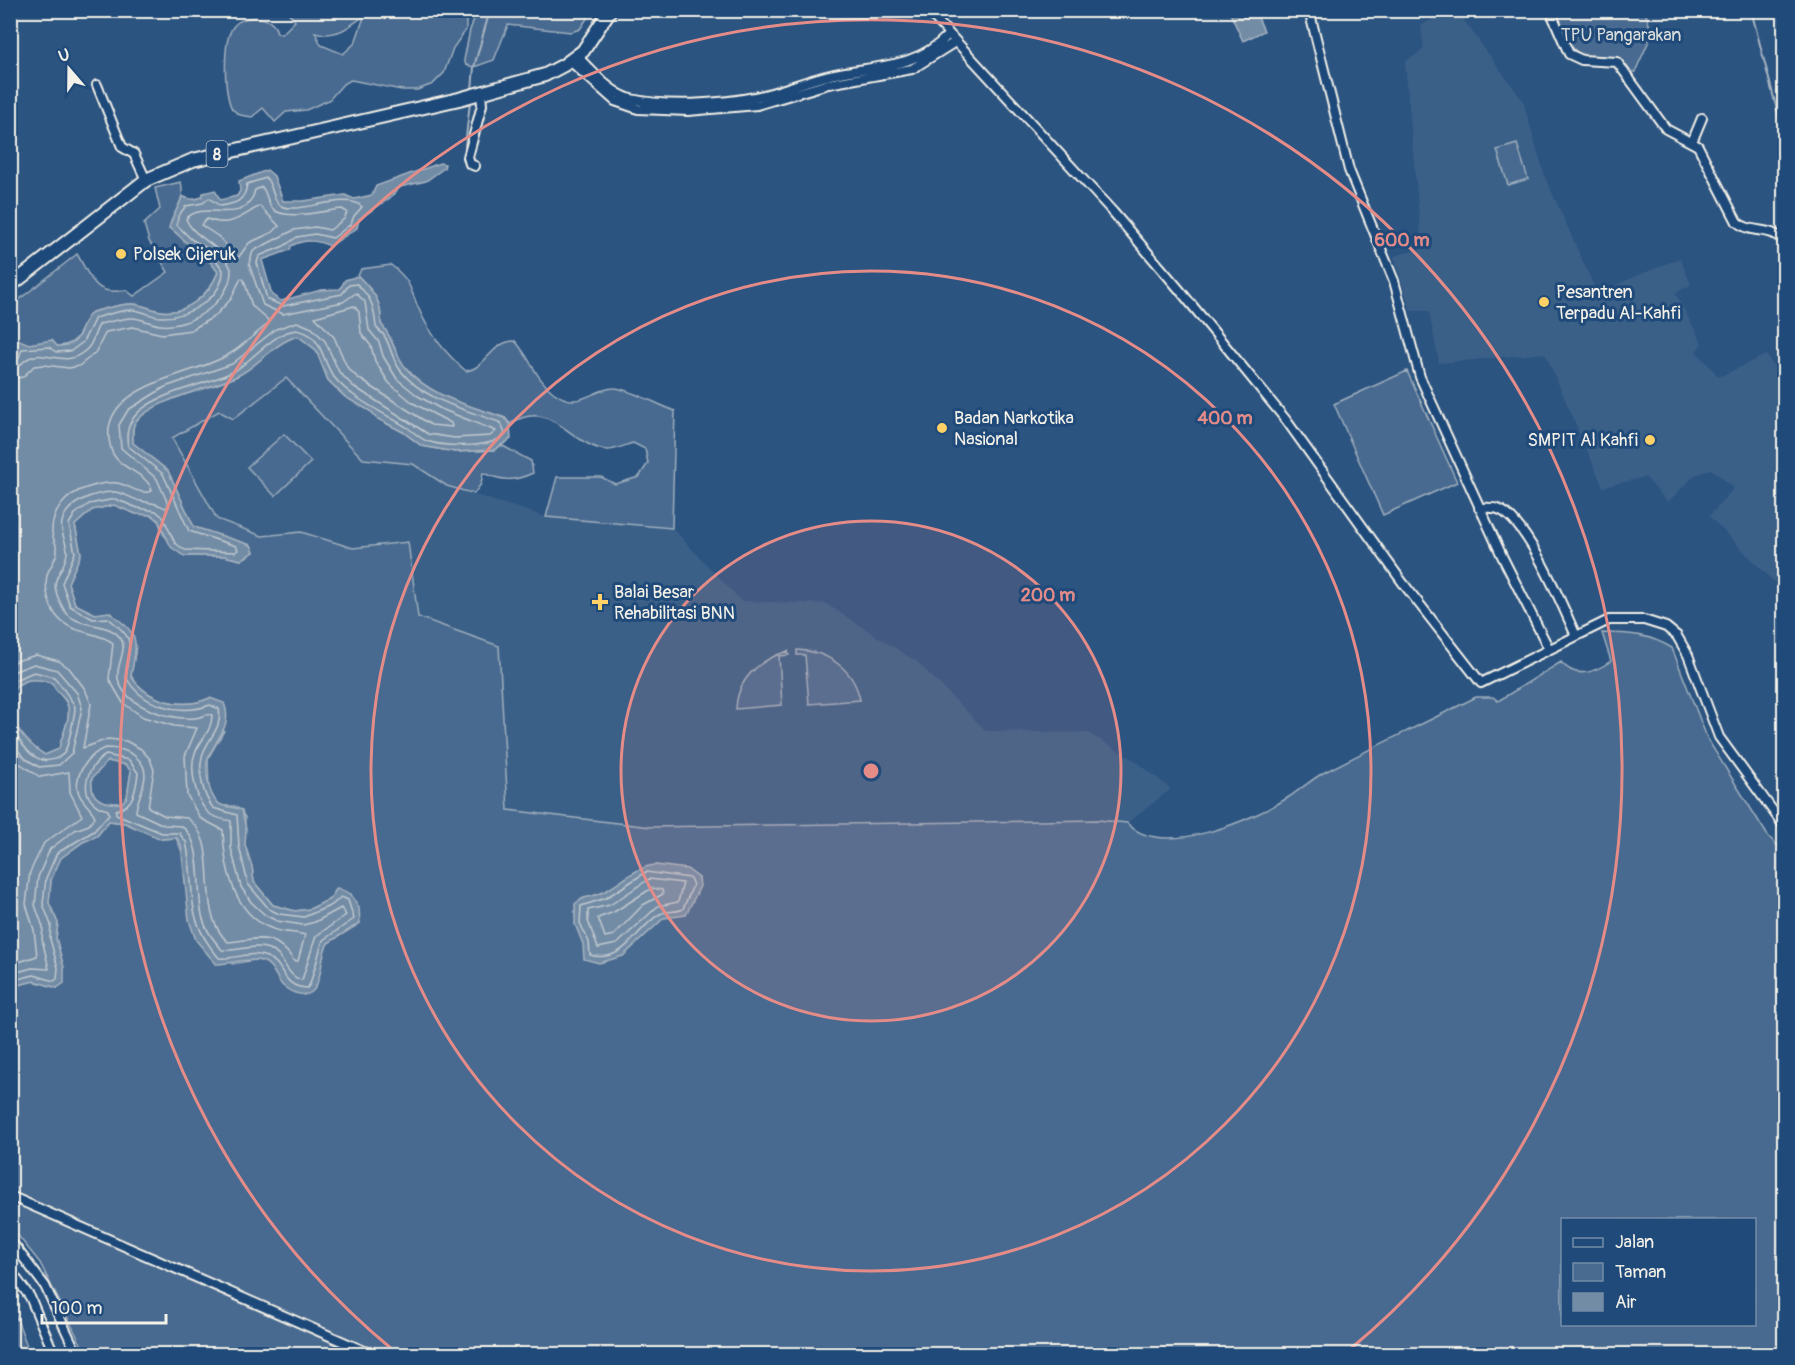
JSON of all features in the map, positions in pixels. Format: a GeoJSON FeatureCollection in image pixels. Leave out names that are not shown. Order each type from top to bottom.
{"type":"FeatureCollection","features":[{"type":"Feature","properties":{"kind":"highway","name":"8"},"geometry":{"type":"LineString","coordinates":[[11,285],[146,180],[193,160],[459,99],[545,75],[574,59],[596,35],[610,10]]}},
{"type":"Feature","properties":{"kind":"street"},"geometry":{"type":"LineString","coordinates":[[928,12],[950,10]]}},
{"type":"Feature","properties":{"kind":"street"},"geometry":{"type":"LineString","coordinates":[[1309,10],[1349,170],[1394,280],[1420,377],[1479,508],[1549,649]]}},
{"type":"Feature","properties":{"kind":"street"},"geometry":{"type":"LineString","coordinates":[[1550,10],[1569,54],[1582,60],[1617,62],[1659,122],[1672,133],[1692,142],[1702,151],[1737,222],[1746,228],[1777,233],[1785,242]]}},
{"type":"Feature","properties":{"kind":"street"},"geometry":{"type":"LineString","coordinates":[[928,12],[1113,212],[1265,394],[1398,576],[1481,683],[1615,618],[1644,620],[1673,631],[1692,664],[1715,729],[1757,791],[1785,826]]}},
{"type":"Feature","properties":{"kind":"street"},"geometry":{"type":"LineString","coordinates":[[574,59],[619,94],[639,100],[688,103],[756,97],[910,62],[940,44],[948,35]]}},
{"type":"Feature","properties":{"kind":"street"},"geometry":{"type":"LineString","coordinates":[[839,77],[883,76],[912,69],[955,42]]}},
{"type":"Feature","properties":{"kind":"street"},"geometry":{"type":"LineString","coordinates":[[97,85],[122,147],[134,154],[146,180]]}},
{"type":"Feature","properties":{"kind":"street"},"geometry":{"type":"LineString","coordinates":[[475,166],[470,164],[468,157],[482,105],[479,93]]}},
{"type":"Feature","properties":{"kind":"street"},"geometry":{"type":"LineString","coordinates":[[1692,142],[1702,118]]}},
{"type":"Feature","properties":{"kind":"street"},"geometry":{"type":"LineString","coordinates":[[1479,508],[1496,508],[1517,524],[1534,551],[1576,636]]}},
{"type":"Feature","properties":{"kind":"street"},"geometry":{"type":"LineString","coordinates":[[10,1196],[371,1354]]}},
{"type":"Feature","properties":{"kind":"street"},"geometry":{"type":"LineString","coordinates":[[10,1240],[45,1286],[77,1354]]}},
{"type":"Feature","properties":{"kind":"street"},"geometry":{"type":"LineString","coordinates":[[10,1270],[30,1297],[54,1354]]}},
{"type":"Feature","properties":{"kind":"shaded area","name":"Pesantren Terpadu Al-Kahfi"},"geometry":{"type":"Polygon","coordinates":[[[1445,11],[1457,11],[1523,101],[1545,177],[1597,293],[1680,258],[1691,285],[1675,293],[1702,343],[1696,351],[1719,377],[1766,355],[1784,381],[1784,592],[1709,516],[1734,488],[1711,469],[1695,475],[1668,502],[1645,477],[1603,487],[1545,353],[1439,363],[1429,311],[1411,311],[1394,256],[1422,249],[1405,62],[1424,49],[1421,26],[1445,11]]]}},
{"type":"Feature","properties":{"kind":"shaded area","name":"Balai Besar Rehabilitasi BNN"},"geometry":{"type":"Polygon","coordinates":[[[286,378],[363,459],[413,464],[447,486],[546,517],[672,528],[741,601],[826,604],[917,662],[986,731],[1088,733],[1136,761],[1171,789],[1127,823],[1098,820],[651,827],[508,810],[499,647],[418,617],[408,542],[353,548],[301,532],[262,536],[217,518],[172,438],[219,411],[233,419],[286,378]]]}},
{"type":"Feature","properties":{"kind":"green space"},"geometry":{"type":"Polygon","coordinates":[[[397,10],[466,11],[466,30],[453,48],[444,73],[433,84],[417,90],[402,90],[351,80],[343,84],[329,100],[306,110],[286,112],[275,122],[263,108],[252,117],[240,115],[232,109],[227,92],[225,68],[229,34],[238,22],[251,18],[264,19],[275,27],[277,33],[282,34],[295,21],[287,11],[372,11],[339,32],[324,34],[315,32],[321,45],[343,54],[355,43],[364,17],[375,12],[398,13],[397,10]]]}},
{"type":"Feature","properties":{"kind":"green space"},"geometry":{"type":"Polygon","coordinates":[[[477,10],[592,11],[580,29],[571,32],[508,25],[494,60],[474,67],[466,65],[464,60],[477,10]]]}},
{"type":"Feature","properties":{"kind":"green space","name":"TPU Pangarakan"},"geometry":{"type":"Polygon","coordinates":[[[1552,11],[1645,11],[1652,34],[1635,72],[1631,72],[1614,59],[1585,60],[1569,44],[1552,11]]]}},
{"type":"Feature","properties":{"kind":"green space"},"geometry":{"type":"Polygon","coordinates":[[[1517,144],[1528,179],[1508,185],[1497,150],[1517,144]]]}},
{"type":"Feature","properties":{"kind":"green space"},"geometry":{"type":"Polygon","coordinates":[[[181,182],[182,195],[178,222],[180,235],[187,243],[205,255],[218,272],[203,295],[180,310],[157,310],[129,304],[92,312],[79,335],[70,343],[57,346],[52,341],[29,344],[12,343],[14,355],[11,360],[11,306],[77,254],[90,277],[100,288],[107,291],[126,290],[134,296],[168,272],[149,241],[144,224],[160,209],[155,188],[181,182]]]}},
{"type":"Feature","properties":{"kind":"green space"},"geometry":{"type":"Polygon","coordinates":[[[391,265],[409,284],[422,316],[432,333],[451,357],[466,371],[479,365],[500,345],[515,341],[542,381],[562,398],[578,400],[614,388],[675,411],[672,528],[546,517],[557,477],[601,477],[615,484],[639,477],[648,463],[645,449],[633,443],[609,450],[593,446],[549,419],[538,416],[525,417],[510,424],[505,418],[452,399],[427,386],[402,363],[381,324],[376,297],[358,276],[361,269],[391,265]]]}},
{"type":"Feature","properties":{"kind":"green space"},"geometry":{"type":"Polygon","coordinates":[[[298,336],[316,350],[328,380],[345,397],[372,412],[376,418],[403,432],[422,446],[455,452],[494,450],[501,445],[531,461],[533,473],[520,478],[502,479],[483,473],[481,484],[474,494],[447,486],[413,464],[363,459],[286,378],[233,419],[219,411],[172,438],[217,519],[262,536],[301,532],[353,548],[408,542],[418,617],[499,646],[508,810],[651,827],[1098,820],[1127,823],[1142,833],[1162,838],[1184,837],[1232,825],[1254,816],[1289,797],[1323,773],[1476,697],[1493,697],[1498,701],[1561,662],[1567,668],[1579,672],[1599,668],[1611,661],[1602,633],[1638,635],[1672,648],[1708,740],[1768,836],[1784,852],[1784,1354],[86,1354],[40,1263],[11,1227],[10,987],[34,981],[57,988],[64,968],[56,938],[58,923],[49,903],[51,880],[60,858],[83,842],[97,836],[109,821],[125,823],[161,839],[176,838],[232,964],[263,961],[270,965],[282,985],[304,995],[328,943],[360,923],[342,891],[337,889],[330,899],[310,909],[295,911],[273,905],[254,882],[245,845],[245,817],[235,806],[223,806],[216,802],[209,789],[208,758],[224,731],[210,698],[199,702],[177,703],[156,698],[138,685],[131,676],[136,645],[95,614],[75,604],[68,583],[81,554],[75,525],[92,510],[114,505],[136,514],[152,515],[158,520],[163,534],[184,556],[224,556],[241,560],[254,552],[251,545],[194,527],[168,471],[133,443],[133,429],[136,421],[158,406],[237,376],[281,344],[298,336]]]}},
{"type":"Feature","properties":{"kind":"green space"},"geometry":{"type":"Polygon","coordinates":[[[1407,371],[1457,482],[1383,515],[1334,404],[1407,371]]]}},
{"type":"Feature","properties":{"kind":"green space"},"geometry":{"type":"Polygon","coordinates":[[[284,434],[311,462],[275,496],[247,467],[284,434]]]}},
{"type":"Feature","properties":{"kind":"green space"},"geometry":{"type":"Polygon","coordinates":[[[797,650],[819,654],[838,664],[852,679],[860,700],[809,704],[805,655],[797,655],[797,650]]]}},
{"type":"Feature","properties":{"kind":"green space"},"geometry":{"type":"Polygon","coordinates":[[[788,651],[789,655],[779,656],[782,705],[736,709],[741,688],[752,671],[769,659],[788,651]]]}},
{"type":"Feature","properties":{"kind":"green space"},"geometry":{"type":"Polygon","coordinates":[[[35,678],[52,683],[66,702],[69,713],[59,749],[45,755],[25,738],[11,718],[11,697],[16,687],[35,678]]]}},
{"type":"Feature","properties":{"kind":"green space"},"geometry":{"type":"Polygon","coordinates":[[[108,761],[126,765],[131,771],[127,797],[122,803],[104,802],[99,800],[93,792],[92,778],[108,761]]]}},
{"type":"Feature","properties":{"kind":"green space"},"geometry":{"type":"Polygon","coordinates":[[[11,1303],[30,1354],[11,1354],[11,1303]]]}},
{"type":"Feature","properties":{"kind":"water"},"geometry":{"type":"Polygon","coordinates":[[[1229,11],[1255,11],[1264,31],[1243,41],[1229,11]]]}},
{"type":"Feature","properties":{"kind":"water"},"geometry":{"type":"Polygon","coordinates":[[[440,163],[445,164],[444,168],[426,181],[400,187],[390,198],[359,219],[357,228],[330,246],[320,242],[301,242],[291,246],[290,250],[262,260],[272,295],[281,301],[321,290],[340,289],[345,280],[358,276],[376,297],[381,324],[406,368],[416,378],[439,393],[465,405],[505,418],[510,424],[511,439],[494,450],[455,452],[422,446],[403,432],[376,418],[372,412],[345,397],[328,380],[316,350],[298,336],[281,344],[245,372],[170,400],[146,413],[134,423],[133,443],[168,471],[194,527],[251,545],[254,552],[241,560],[224,556],[184,556],[171,547],[158,520],[152,515],[136,514],[114,505],[92,510],[75,525],[81,554],[68,583],[75,604],[95,614],[109,612],[131,633],[134,638],[135,653],[131,676],[147,692],[156,698],[177,703],[199,702],[210,698],[224,703],[227,718],[223,731],[209,756],[207,773],[209,786],[218,803],[242,810],[246,829],[245,845],[254,882],[273,905],[295,911],[310,909],[330,899],[337,888],[351,894],[359,908],[360,923],[328,943],[318,983],[309,994],[295,993],[286,989],[269,965],[262,961],[216,964],[196,940],[189,920],[181,845],[177,838],[161,839],[125,823],[109,821],[97,836],[83,842],[61,858],[51,880],[49,903],[58,923],[56,938],[64,968],[64,983],[57,988],[34,981],[11,987],[11,718],[25,738],[45,755],[59,749],[69,712],[66,701],[52,683],[40,680],[25,681],[11,692],[10,360],[14,355],[11,343],[14,338],[29,344],[52,340],[57,346],[66,345],[77,339],[92,312],[129,304],[157,310],[180,310],[203,295],[218,272],[204,256],[169,228],[182,196],[196,199],[202,197],[203,193],[215,190],[220,200],[237,196],[240,191],[239,181],[267,170],[274,176],[283,201],[303,201],[345,195],[354,199],[372,195],[376,186],[440,163]],[[108,761],[92,778],[93,792],[99,800],[122,803],[127,797],[131,771],[126,765],[108,761]]]}},
{"type":"Feature","properties":{"kind":"water"},"geometry":{"type":"Polygon","coordinates":[[[656,865],[687,869],[699,878],[700,886],[686,915],[664,918],[623,956],[599,963],[584,959],[583,944],[575,924],[575,904],[581,899],[608,890],[634,872],[656,865]]]}},
{"type":"Feature","properties":{"kind":"waterway"},"geometry":{"type":"LineString","coordinates":[[472,90],[474,67],[490,10]]}},
{"type":"Feature","properties":{"kind":"waterway"},"geometry":{"type":"LineString","coordinates":[[1751,10],[1784,137]]}},
{"type":"Feature","properties":{"kind":"waterway"},"geometry":{"type":"LineString","coordinates":[[465,146],[470,102]]}},
{"type":"Feature","properties":{"kind":"place","name":"Polsek Cijeruk"},"geometry":{"type":"Point","coordinates":[121,254]}},
{"type":"Feature","properties":{"kind":"place","name":"Pesantren Terpadu Al-Kahfi"},"geometry":{"type":"Point","coordinates":[1544,302]}},
{"type":"Feature","properties":{"kind":"place","name":"Badan Narkotika Nasional"},"geometry":{"type":"Point","coordinates":[942,428]}},
{"type":"Feature","properties":{"kind":"place","name":"SMPIT Al Kahfi"},"geometry":{"type":"Point","coordinates":[1650,440]}},
{"type":"Feature","properties":{"kind":"place","name":"Balai Besar Rehabilitasi BNN"},"geometry":{"type":"Point","coordinates":[600,602]}}]}
